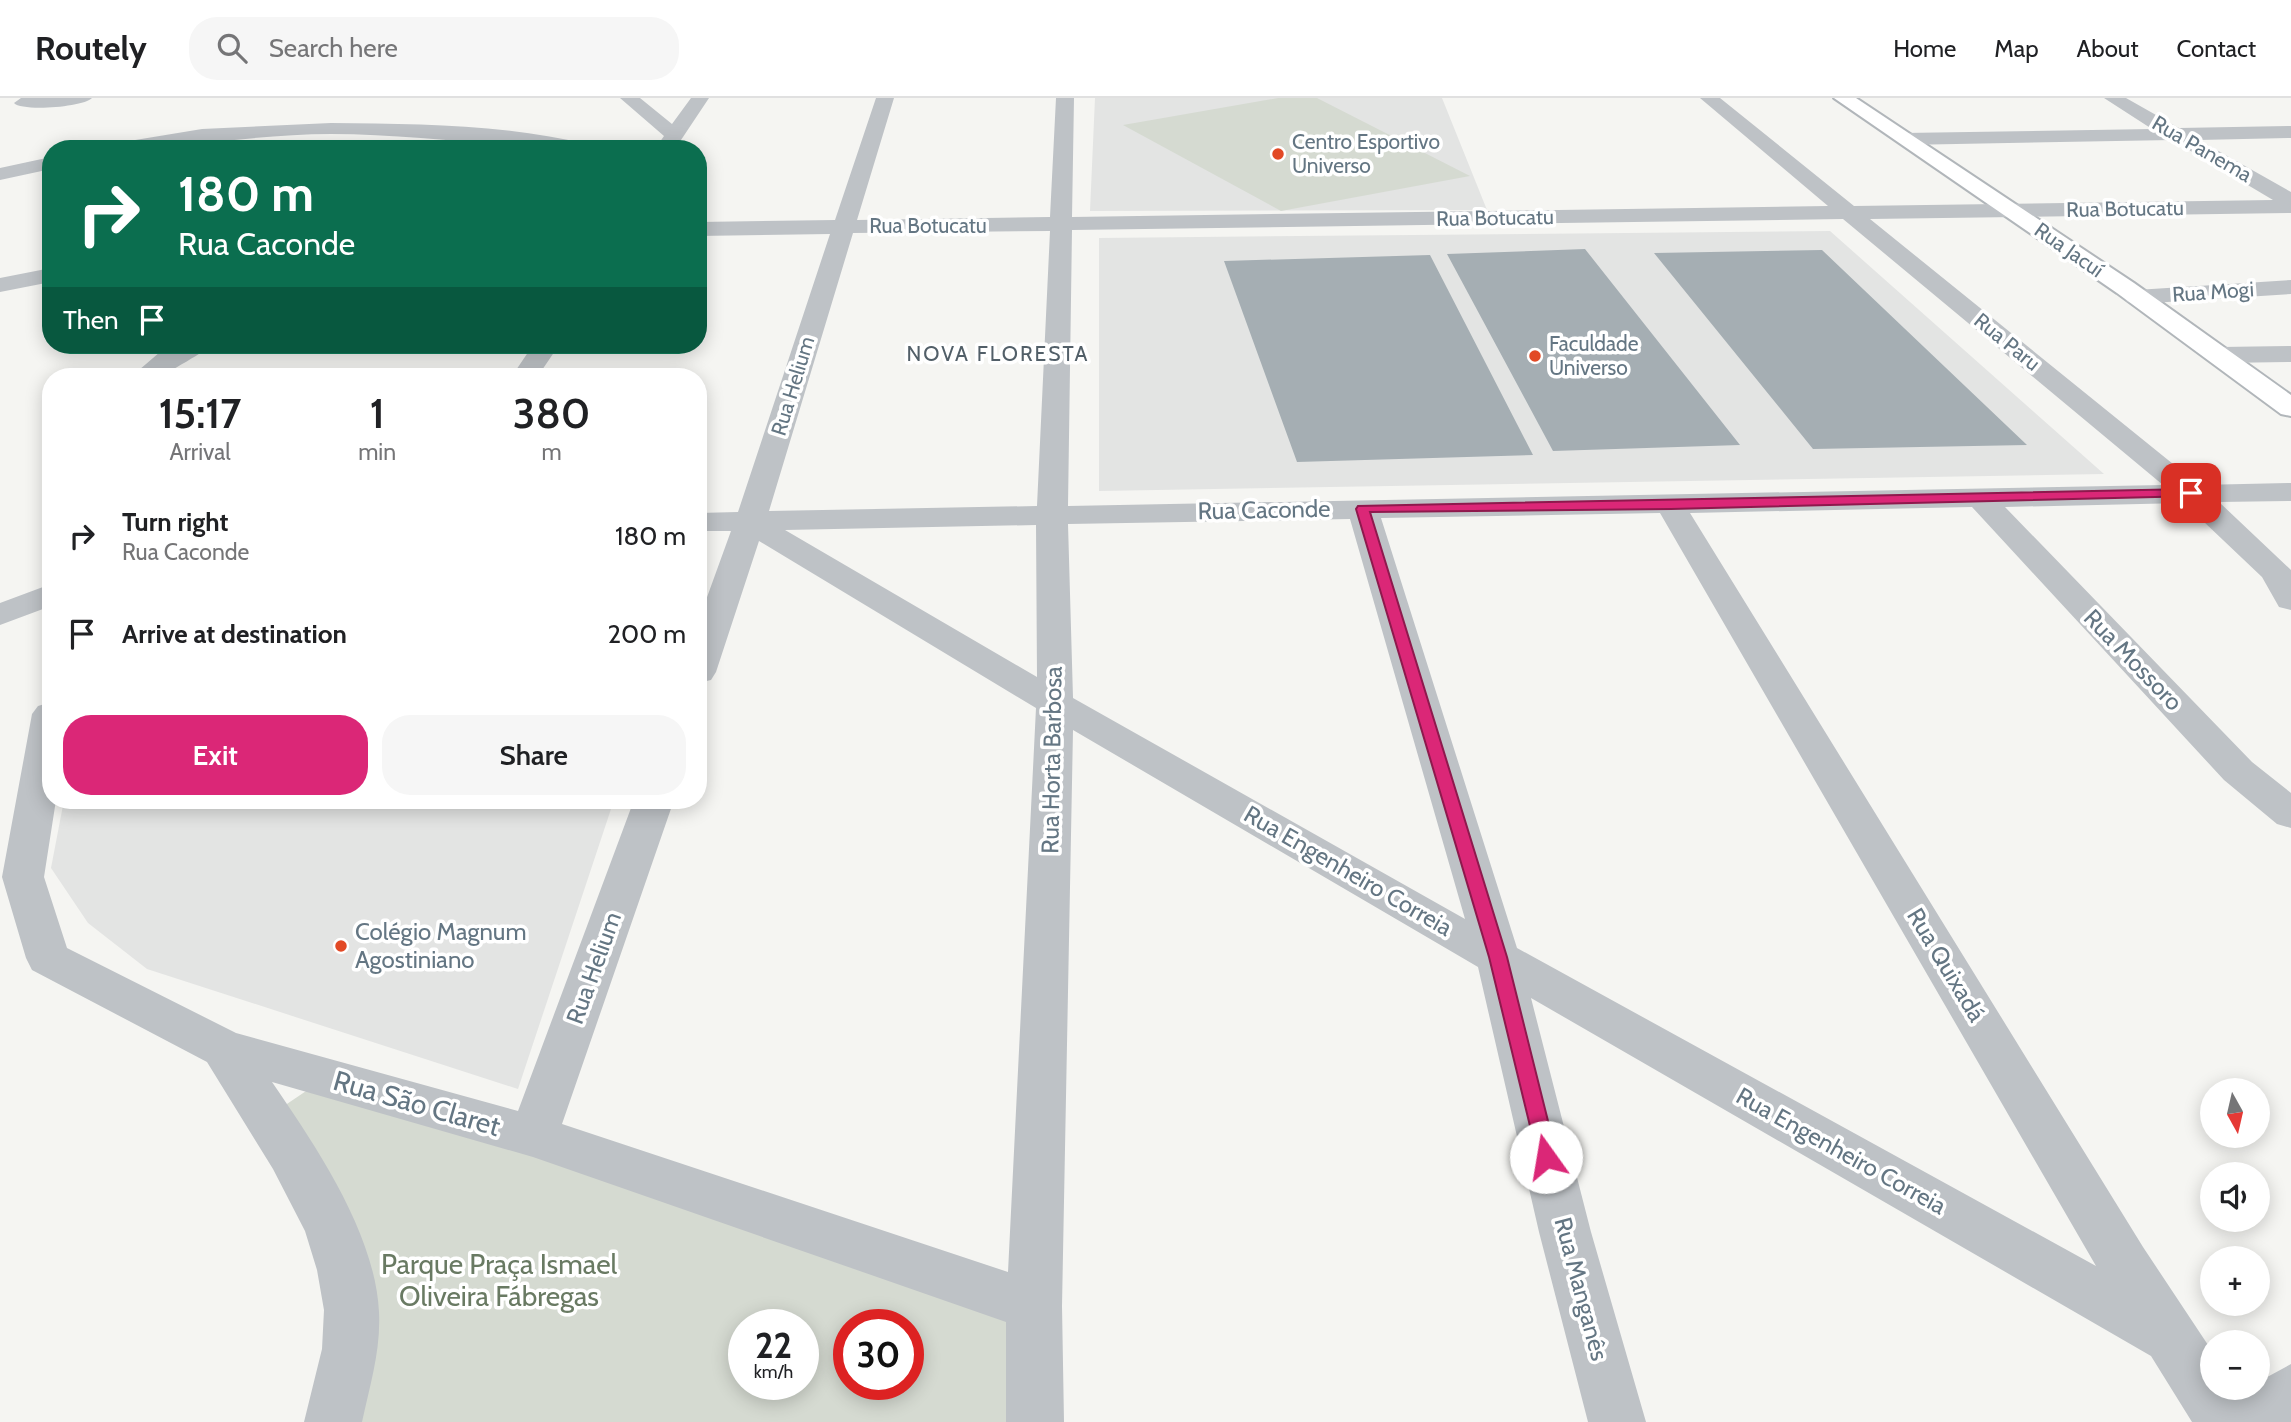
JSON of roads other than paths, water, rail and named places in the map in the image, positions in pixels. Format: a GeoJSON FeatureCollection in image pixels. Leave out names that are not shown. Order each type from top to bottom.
{"type":"FeatureCollection","features":[{"type":"Feature","properties":{"kind":"main road","name":"Rua Jacuí"},"geometry":{"type":"LineString","coordinates":[[1843,98],[2015,211],[2221,355],[2291,408]]}},
{"type":"Feature","properties":{"kind":"street"},"geometry":{"type":"LineString","coordinates":[[3,108],[24,100],[83,98]]}},
{"type":"Feature","properties":{"kind":"street"},"geometry":{"type":"LineString","coordinates":[[629,98],[667,140]]}},
{"type":"Feature","properties":{"kind":"street"},"geometry":{"type":"LineString","coordinates":[[670,140],[700,98]]}},
{"type":"Feature","properties":{"kind":"street","name":"Rua Helium"},"geometry":{"type":"LineString","coordinates":[[707,646],[750,522],[885,98]]}},
{"type":"Feature","properties":{"kind":"street","name":"Rua Horta Barbosa"},"geometry":{"type":"LineString","coordinates":[[1035,1422],[1034,1306],[1055,702],[1052,513],[1065,98]]}},
{"type":"Feature","properties":{"kind":"street","name":"Rua Paru"},"geometry":{"type":"LineString","coordinates":[[1709,98],[2191,493],[2276,572],[2291,600]]}},
{"type":"Feature","properties":{"kind":"street","name":"Rua Panema"},"geometry":{"type":"LineString","coordinates":[[2113,98],[2291,201]]}},
{"type":"Feature","properties":{"kind":"street"},"geometry":{"type":"LineString","coordinates":[[378,113],[395,129]]}},
{"type":"Feature","properties":{"kind":"street"},"geometry":{"type":"LineString","coordinates":[[167,140],[242,131],[395,129],[526,140]]}},
{"type":"Feature","properties":{"kind":"street"},"geometry":{"type":"LineString","coordinates":[[234,140],[242,131]]}},
{"type":"Feature","properties":{"kind":"street"},"geometry":{"type":"LineString","coordinates":[[1904,139],[2291,132]]}},
{"type":"Feature","properties":{"kind":"street"},"geometry":{"type":"LineString","coordinates":[[0,174],[42,165]]}},
{"type":"Feature","properties":{"kind":"street","name":"Rua Botucatu"},"geometry":{"type":"LineString","coordinates":[[707,229],[2291,206]]}},
{"type":"Feature","properties":{"kind":"street"},"geometry":{"type":"LineString","coordinates":[[0,285],[42,277]]}},
{"type":"Feature","properties":{"kind":"street","name":"Rua Mogi"},"geometry":{"type":"LineString","coordinates":[[2136,297],[2291,287]]}},
{"type":"Feature","properties":{"kind":"street"},"geometry":{"type":"LineString","coordinates":[[156,368],[179,354]]}},
{"type":"Feature","properties":{"kind":"street"},"geometry":{"type":"LineString","coordinates":[[2221,355],[2291,354]]}},
{"type":"Feature","properties":{"kind":"street","name":"Rua Caconde"},"geometry":{"type":"LineString","coordinates":[[707,522],[1052,513],[1671,506],[2291,492]]}},
{"type":"Feature","properties":{"kind":"street","name":"Rua Mossoro"},"geometry":{"type":"LineString","coordinates":[[1982,499],[2238,771],[2291,814]]}},
{"type":"Feature","properties":{"kind":"street","name":"Rua Quixadá"},"geometry":{"type":"LineString","coordinates":[[1671,506],[2171,1337],[2225,1422]]}},
{"type":"Feature","properties":{"kind":"street","name":"Rua Manganês"},"geometry":{"type":"LineString","coordinates":[[1363,509],[1498,957],[1565,1232],[1618,1422]]}},
{"type":"Feature","properties":{"kind":"street","name":"Rua Engenheiro Correia"},"geometry":{"type":"LineString","coordinates":[[750,522],[1055,702],[1498,957],[2171,1337]]}},
{"type":"Feature","properties":{"kind":"street"},"geometry":{"type":"LineString","coordinates":[[0,615],[42,598]]}},
{"type":"Feature","properties":{"kind":"street","name":"Rua São Claret"},"geometry":{"type":"LineString","coordinates":[[42,766],[23,877],[48,958],[224,1049],[533,1136],[1034,1306]]}},
{"type":"Feature","properties":{"kind":"street","name":"Rua Helium"},"geometry":{"type":"LineString","coordinates":[[533,1136],[651,809]]}},
{"type":"Feature","properties":{"kind":"street"},"geometry":{"type":"LineString","coordinates":[[224,1049],[317,1198],[339,1247],[349,1288],[351,1347],[333,1422]]}},
{"type":"Feature","properties":{"kind":"street"},"geometry":{"type":"LineString","coordinates":[[2252,1422],[2291,1392]]}},
{"type":"Feature","properties":{"kind":"place","name":"Centro Esportivo Universo"},"geometry":{"type":"Point","coordinates":[1278,154]}},
{"type":"Feature","properties":{"kind":"place","name":"Faculdade Universo"},"geometry":{"type":"Point","coordinates":[1535,356]}},
{"type":"Feature","properties":{"kind":"place","name":"Colégio Magnum Agostiniano"},"geometry":{"type":"Point","coordinates":[341,946]}},
{"type":"Feature","properties":{"kind":"district","name":"NOVA FLORESTA"},"geometry":{"type":"Point","coordinates":[998,354]}},
{"type":"Feature","properties":{"kind":"park label","name":"Parque Praça Ismael Oliveira Fábregas"},"geometry":{"type":"Point","coordinates":[499,1280]}}]}
